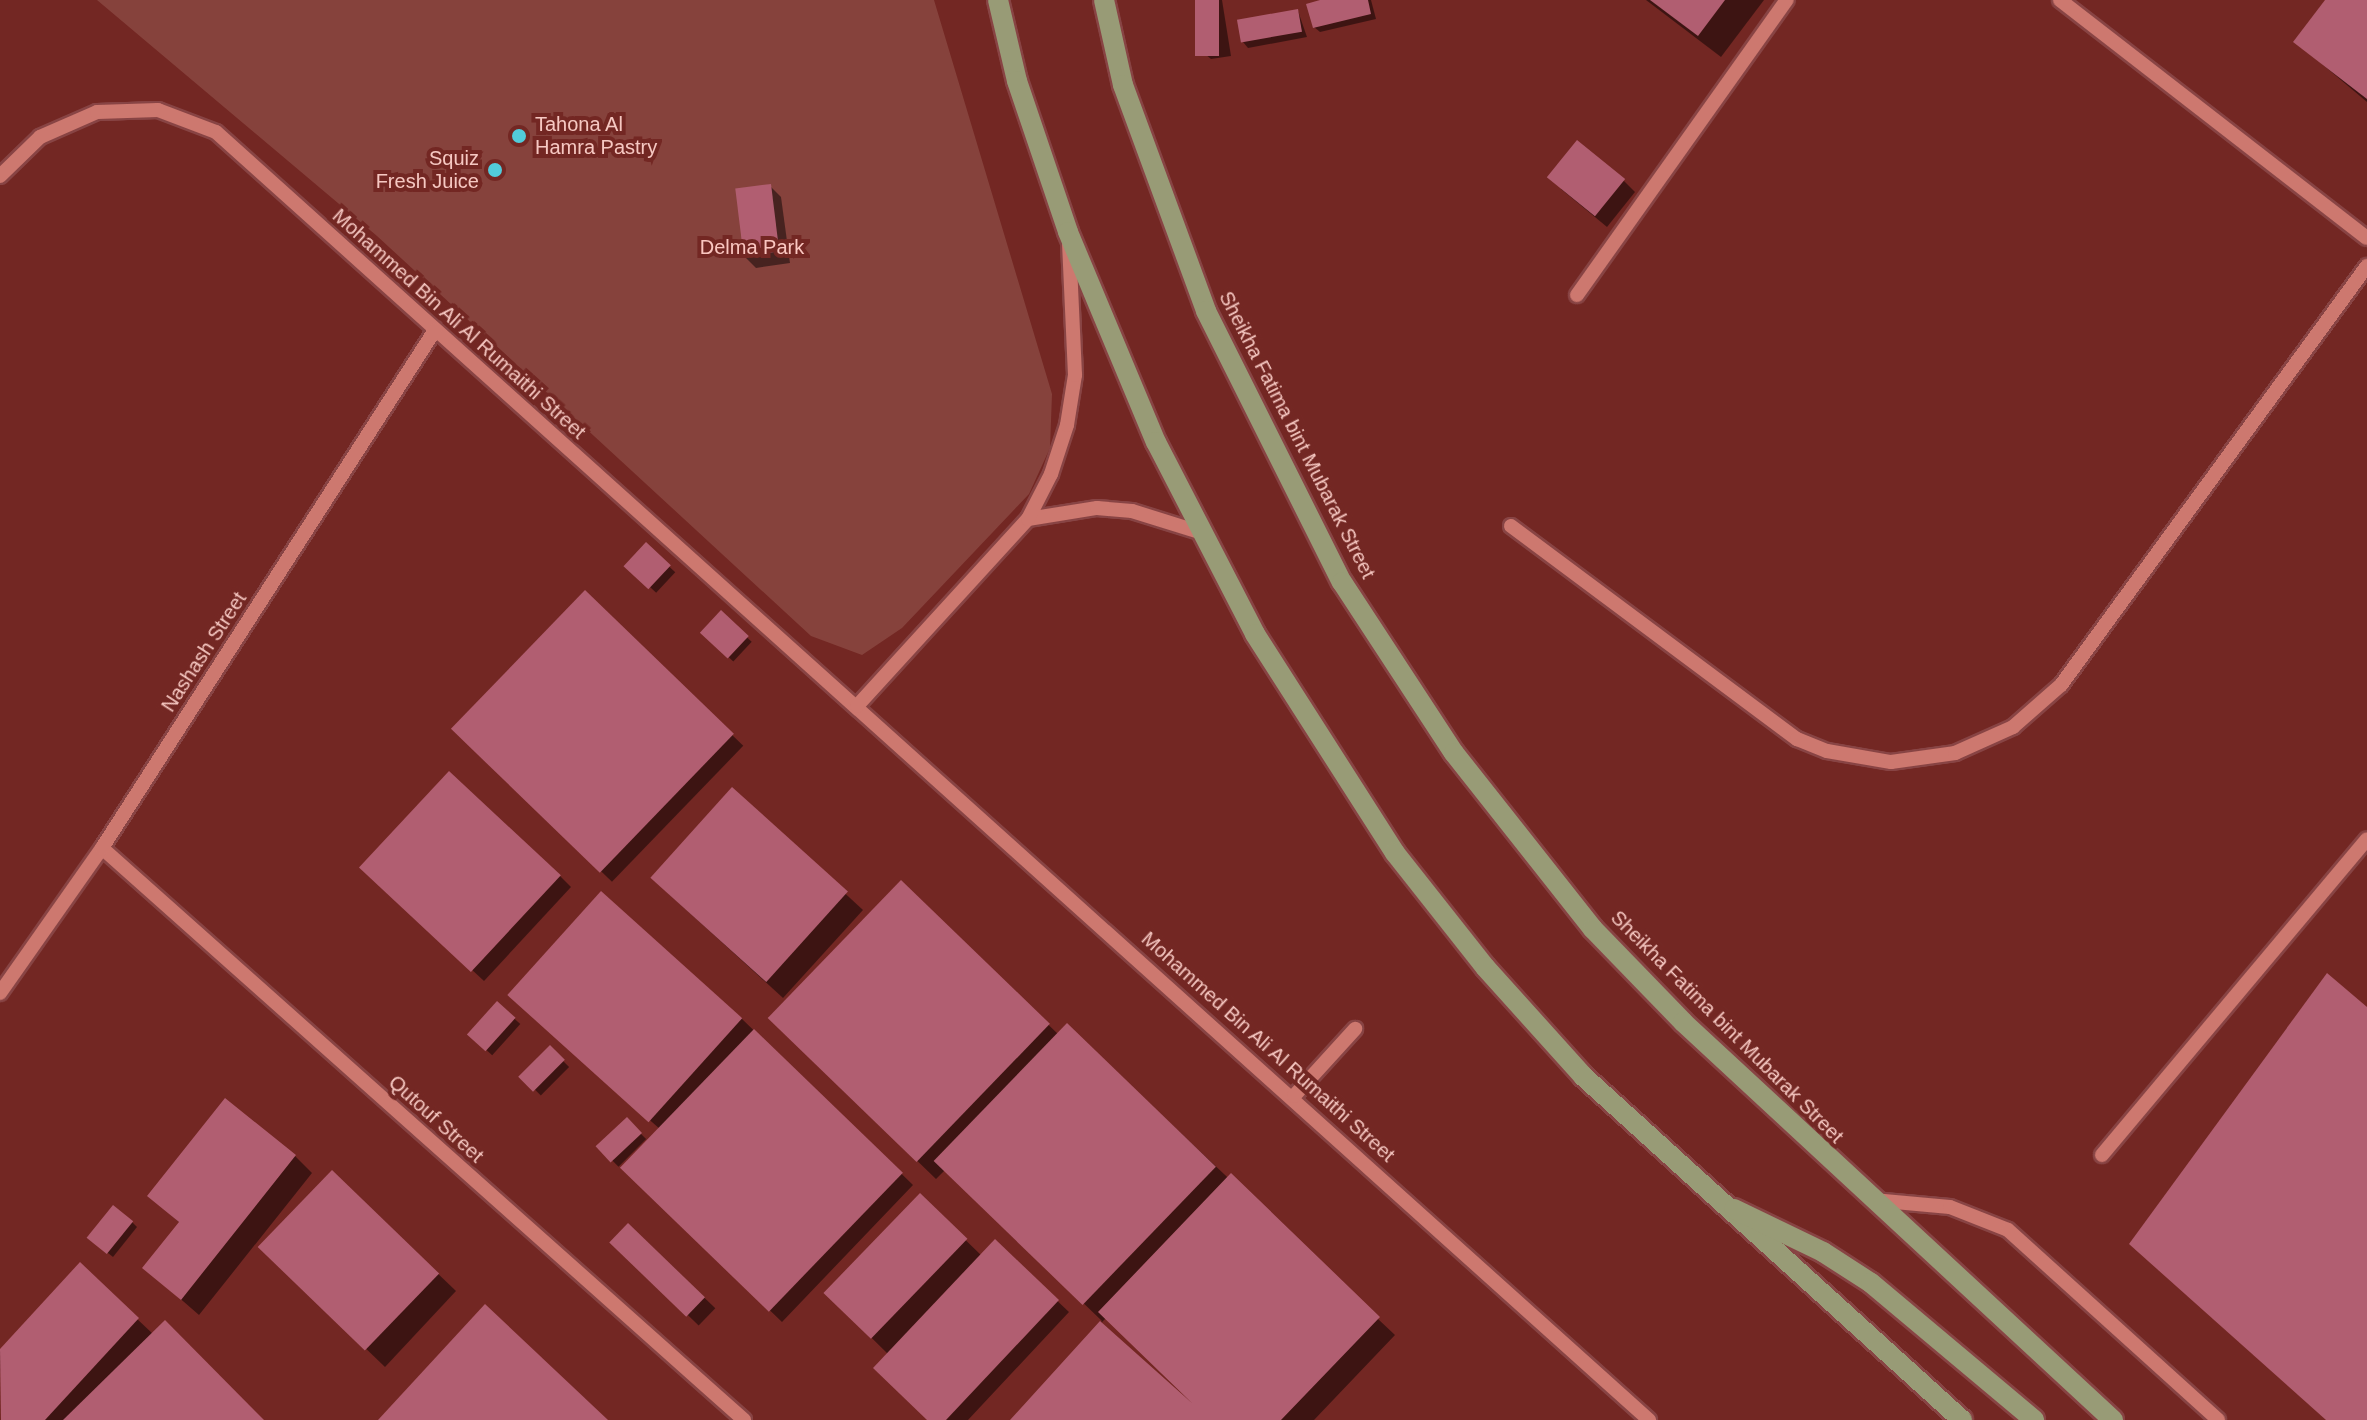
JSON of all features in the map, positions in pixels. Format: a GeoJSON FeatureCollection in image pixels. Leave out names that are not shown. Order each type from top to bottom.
{"type":"FeatureCollection","features":[{"type":"Feature","properties":{"kind":"main road"},"geometry":{"type":"LineString","coordinates":[[998,0],[1017,81],[1068,232],[1115,350],[1199,532],[1307,721],[1395,853],[1485,967],[1583,1076],[1962,1420]]}},
{"type":"Feature","properties":{"kind":"main road","name":"Sheikha Fatima bint Mubarak Street"},"geometry":{"type":"LineString","coordinates":[[1104,0],[1123,85],[1206,311],[1294,492],[1399,675],[1454,753],[1593,929],[1870,1200],[2113,1420]]}},
{"type":"Feature","properties":{"kind":"main road"},"geometry":{"type":"LineString","coordinates":[[1720,1203],[1823,1252],[1871,1283],[2034,1420]]}},
{"type":"Feature","properties":{"kind":"street"},"geometry":{"type":"LineString","coordinates":[[1577,295],[1787,0]]}},
{"type":"Feature","properties":{"kind":"street"},"geometry":{"type":"LineString","coordinates":[[2060,0],[2367,238]]}},
{"type":"Feature","properties":{"kind":"street","name":"Mohammed Bin Ali Al Rumaithi Street"},"geometry":{"type":"LineString","coordinates":[[0,176],[40,137],[97,112],[127,108],[188,118],[216,132],[1294,1096],[1649,1420]]}},
{"type":"Feature","properties":{"kind":"street"},"geometry":{"type":"LineString","coordinates":[[857,706],[1028,519],[1059,450],[1075,375],[1068,232]]}},
{"type":"Feature","properties":{"kind":"street"},"geometry":{"type":"LineString","coordinates":[[1511,526],[1797,739],[1869,760],[1923,760],[1955,753],[2013,727],[2061,685],[2367,266]]}},
{"type":"Feature","properties":{"kind":"street","name":"Nashash Street"},"geometry":{"type":"LineString","coordinates":[[0,993],[102,848],[435,330]]}},
{"type":"Feature","properties":{"kind":"street"},"geometry":{"type":"LineString","coordinates":[[1028,519],[1097,508],[1132,511],[1199,532]]}},
{"type":"Feature","properties":{"kind":"street"},"geometry":{"type":"LineString","coordinates":[[2102,1155],[2367,839]]}},
{"type":"Feature","properties":{"kind":"street","name":"Qutouf Street"},"geometry":{"type":"LineString","coordinates":[[102,848],[744,1420]]}},
{"type":"Feature","properties":{"kind":"street"},"geometry":{"type":"LineString","coordinates":[[1294,1096],[1355,1029]]}},
{"type":"Feature","properties":{"kind":"street"},"geometry":{"type":"LineString","coordinates":[[1870,1200],[1961,1209],[2008,1230],[2218,1420]]}},
{"type":"Feature","properties":{"kind":"green space","name":"Delma Park"},"geometry":{"type":"Polygon","coordinates":[[[97,0],[934,0],[1052,394],[1050,448],[1029,494],[902,628],[862,655],[811,636],[377,236],[97,0]]]}},
{"type":"Feature","properties":{"kind":"building"},"geometry":{"type":"Polygon","coordinates":[[[1195,0],[1219,0],[1219,56],[1195,56],[1195,0]]]}},
{"type":"Feature","properties":{"kind":"building"},"geometry":{"type":"Polygon","coordinates":[[[1320,0],[1368,0],[1371,14],[1313,28],[1306,4],[1320,0]]]}},
{"type":"Feature","properties":{"kind":"building"},"geometry":{"type":"Polygon","coordinates":[[[1650,0],[1725,0],[1698,36],[1650,0]]]}},
{"type":"Feature","properties":{"kind":"building"},"geometry":{"type":"Polygon","coordinates":[[[2325,0],[2367,0],[2367,99],[2293,42],[2325,0]]]}},
{"type":"Feature","properties":{"kind":"building"},"geometry":{"type":"Polygon","coordinates":[[[1298,9],[1302,32],[1241,42],[1237,20],[1298,9]]]}},
{"type":"Feature","properties":{"kind":"building"},"geometry":{"type":"Polygon","coordinates":[[[1577,140],[1625,179],[1595,216],[1547,177],[1577,140]]]}},
{"type":"Feature","properties":{"kind":"building"},"geometry":{"type":"Polygon","coordinates":[[[771,184],[779,251],[744,256],[735,188],[771,184]]]}},
{"type":"Feature","properties":{"kind":"building"},"geometry":{"type":"Polygon","coordinates":[[[646,542],[671,565],[648,589],[623,566],[646,542]]]}},
{"type":"Feature","properties":{"kind":"building"},"geometry":{"type":"Polygon","coordinates":[[[585,590],[734,734],[600,873],[451,729],[585,590]]]}},
{"type":"Feature","properties":{"kind":"building"},"geometry":{"type":"Polygon","coordinates":[[[721,610],[749,636],[728,659],[700,633],[721,610]]]}},
{"type":"Feature","properties":{"kind":"building"},"geometry":{"type":"Polygon","coordinates":[[[449,771],[561,875],[471,972],[359,868],[449,771]]]}},
{"type":"Feature","properties":{"kind":"building"},"geometry":{"type":"Polygon","coordinates":[[[732,787],[848,891],[766,982],[650,878],[732,787]]]}},
{"type":"Feature","properties":{"kind":"building"},"geometry":{"type":"Polygon","coordinates":[[[901,880],[1050,1024],[917,1162],[768,1018],[901,880]]]}},
{"type":"Feature","properties":{"kind":"building"},"geometry":{"type":"Polygon","coordinates":[[[601,891],[742,1018],[649,1122],[507,995],[601,891]]]}},
{"type":"Feature","properties":{"kind":"building"},"geometry":{"type":"Polygon","coordinates":[[[2327,973],[2367,1007],[2367,1420],[2326,1420],[2129,1244],[2327,973]]]}},
{"type":"Feature","properties":{"kind":"building"},"geometry":{"type":"Polygon","coordinates":[[[497,1001],[516,1018],[485,1051],[467,1034],[497,1001]]]}},
{"type":"Feature","properties":{"kind":"building"},"geometry":{"type":"Polygon","coordinates":[[[1067,1023],[1216,1167],[1083,1305],[934,1161],[1067,1023]]]}},
{"type":"Feature","properties":{"kind":"building"},"geometry":{"type":"Polygon","coordinates":[[[754,1029],[903,1173],[769,1312],[620,1168],[754,1029]]]}},
{"type":"Feature","properties":{"kind":"building"},"geometry":{"type":"Polygon","coordinates":[[[550,1045],[565,1060],[533,1092],[518,1077],[550,1045]]]}},
{"type":"Feature","properties":{"kind":"building"},"geometry":{"type":"Polygon","coordinates":[[[225,1098],[296,1155],[181,1300],[142,1268],[179,1222],[147,1196],[225,1098]]]}},
{"type":"Feature","properties":{"kind":"building"},"geometry":{"type":"Polygon","coordinates":[[[627,1117],[642,1133],[611,1162],[596,1146],[627,1117]]]}},
{"type":"Feature","properties":{"kind":"building"},"geometry":{"type":"Polygon","coordinates":[[[332,1170],[439,1274],[365,1350],[258,1247],[332,1170]]]}},
{"type":"Feature","properties":{"kind":"building"},"geometry":{"type":"Polygon","coordinates":[[[1231,1173],[1380,1317],[1281,1420],[1010,1420],[1100,1321],[1193,1404],[1098,1312],[1231,1173]]]}},
{"type":"Feature","properties":{"kind":"building"},"geometry":{"type":"Polygon","coordinates":[[[920,1193],[967,1239],[871,1339],[823,1293],[920,1193]]]}},
{"type":"Feature","properties":{"kind":"building"},"geometry":{"type":"Polygon","coordinates":[[[113,1205],[133,1221],[107,1254],[87,1238],[113,1205]]]}},
{"type":"Feature","properties":{"kind":"building"},"geometry":{"type":"Polygon","coordinates":[[[628,1223],[705,1297],[686,1317],[609,1242],[628,1223]]]}},
{"type":"Feature","properties":{"kind":"building"},"geometry":{"type":"Polygon","coordinates":[[[995,1239],[1059,1300],[946,1420],[927,1420],[873,1368],[995,1239]]]}},
{"type":"Feature","properties":{"kind":"building"},"geometry":{"type":"Polygon","coordinates":[[[80,1262],[139,1318],[45,1420],[1,1420],[0,1349],[80,1262]]]}},
{"type":"Feature","properties":{"kind":"building"},"geometry":{"type":"Polygon","coordinates":[[[485,1304],[608,1420],[378,1420],[485,1304]]]}},
{"type":"Feature","properties":{"kind":"building"},"geometry":{"type":"Polygon","coordinates":[[[165,1320],[264,1420],[63,1420],[165,1320]]]}},
{"type":"Feature","properties":{"kind":"place","name":"Tahona Al Hamra Pastry"},"geometry":{"type":"Point","coordinates":[519,136]}},
{"type":"Feature","properties":{"kind":"place","name":"Squiz Fresh Juice"},"geometry":{"type":"Point","coordinates":[495,170]}}]}
